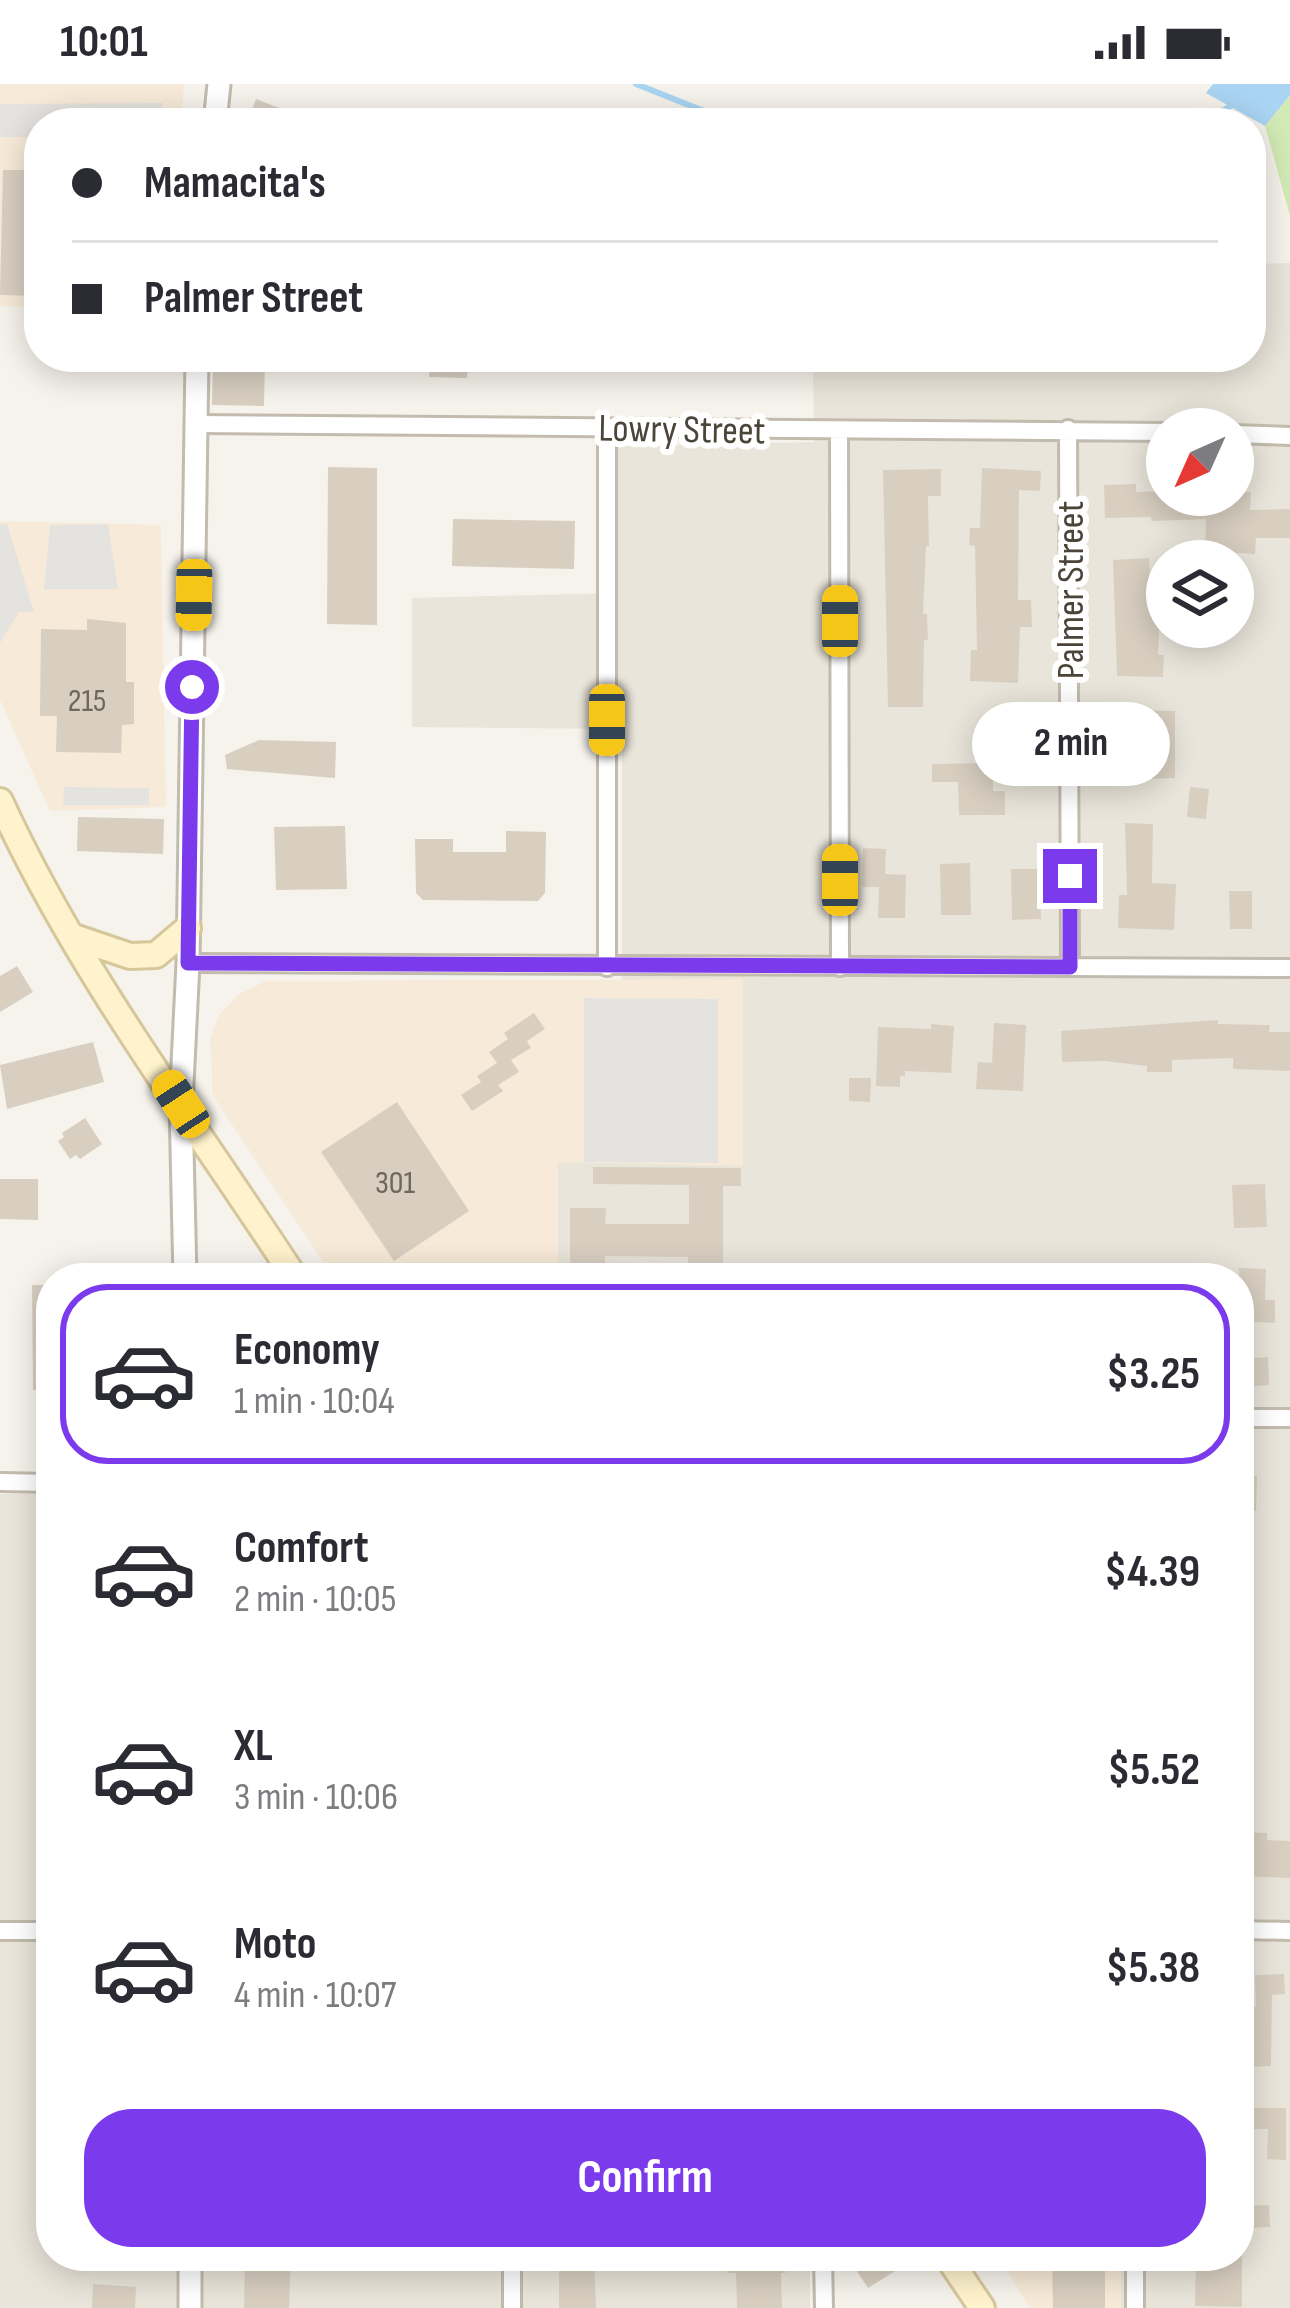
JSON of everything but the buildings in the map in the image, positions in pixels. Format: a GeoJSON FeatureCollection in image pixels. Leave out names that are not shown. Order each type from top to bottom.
{"type":"FeatureCollection","features":[{"type":"Feature","properties":{"kind":"main road"},"geometry":{"type":"LineString","coordinates":[[0,801],[74,937],[285,1263]]}},
{"type":"Feature","properties":{"kind":"main road"},"geometry":{"type":"LineString","coordinates":[[74,937],[130,956],[156,955],[188,928]]}},
{"type":"Feature","properties":{"kind":"main road"},"geometry":{"type":"LineString","coordinates":[[957,2271],[982,2308]]}},
{"type":"Feature","properties":{"kind":"street"},"geometry":{"type":"LineString","coordinates":[[185,1263],[181,1104],[188,963],[196,372]]}},
{"type":"Feature","properties":{"kind":"street","name":"Lowry Street"},"geometry":{"type":"LineString","coordinates":[[196,424],[1146,431]]}},
{"type":"Feature","properties":{"kind":"street"},"geometry":{"type":"LineString","coordinates":[[607,427],[607,967]]}},
{"type":"Feature","properties":{"kind":"street","name":"Palmer Street"},"geometry":{"type":"LineString","coordinates":[[1068,429],[1070,967]]}},
{"type":"Feature","properties":{"kind":"street"},"geometry":{"type":"LineString","coordinates":[[839,430],[840,967]]}},
{"type":"Feature","properties":{"kind":"street"},"geometry":{"type":"LineString","coordinates":[[1254,435],[1290,436]]}},
{"type":"Feature","properties":{"kind":"street"},"geometry":{"type":"LineString","coordinates":[[188,963],[1290,968]]}},
{"type":"Feature","properties":{"kind":"street"},"geometry":{"type":"LineString","coordinates":[[1254,1418],[1290,1418]]}},
{"type":"Feature","properties":{"kind":"street"},"geometry":{"type":"LineString","coordinates":[[0,1482],[36,1483]]}},
{"type":"Feature","properties":{"kind":"street"},"geometry":{"type":"LineString","coordinates":[[1254,1930],[1290,1931]]}},
{"type":"Feature","properties":{"kind":"street"},"geometry":{"type":"LineString","coordinates":[[0,1931],[36,1931]]}},
{"type":"Feature","properties":{"kind":"street"},"geometry":{"type":"LineString","coordinates":[[190,2271],[190,2308]]}},
{"type":"Feature","properties":{"kind":"street"},"geometry":{"type":"LineString","coordinates":[[512,2271],[512,2308]]}},
{"type":"Feature","properties":{"kind":"street"},"geometry":{"type":"LineString","coordinates":[[823,2271],[824,2308]]}},
{"type":"Feature","properties":{"kind":"street"},"geometry":{"type":"LineString","coordinates":[[1135,2271],[1135,2308]]}},
{"type":"Feature","properties":{"kind":"shaded area"},"geometry":{"type":"Polygon","coordinates":[[[0,84],[184,84],[182,108],[24,108],[24,307],[0,306],[0,84]]]}},
{"type":"Feature","properties":{"kind":"shaded area"},"geometry":{"type":"Polygon","coordinates":[[[163,103],[163,108],[24,108],[24,137],[0,137],[0,104],[163,103]]]}},
{"type":"Feature","properties":{"kind":"shaded area"},"geometry":{"type":"Polygon","coordinates":[[[1290,263],[1290,2308],[1121,2308],[1120,2271],[1254,2271],[1254,1263],[558,1263],[557,1161],[743,980],[622,980],[622,729],[412,727],[412,598],[617,593],[615,446],[814,442],[813,372],[1266,372],[1266,264],[1290,263]]]}},
{"type":"Feature","properties":{"kind":"shaded area"},"geometry":{"type":"Polygon","coordinates":[[[0,521],[161,525],[166,807],[50,811],[0,700],[0,521]]]}},
{"type":"Feature","properties":{"kind":"shaded area"},"geometry":{"type":"Polygon","coordinates":[[[7,523],[34,612],[19,612],[0,643],[0,525],[7,523]]]}},
{"type":"Feature","properties":{"kind":"shaded area"},"geometry":{"type":"Polygon","coordinates":[[[108,524],[118,589],[44,589],[50,525],[108,524]]]}},
{"type":"Feature","properties":{"kind":"shaded area"},"geometry":{"type":"Polygon","coordinates":[[[64,787],[149,788],[149,805],[63,805],[64,787]]]}},
{"type":"Feature","properties":{"kind":"shaded area"},"geometry":{"type":"Polygon","coordinates":[[[743,979],[743,1166],[558,1162],[558,1263],[324,1263],[213,1096],[210,1039],[219,1015],[239,994],[266,981],[743,979]]]}},
{"type":"Feature","properties":{"kind":"shaded area"},"geometry":{"type":"Polygon","coordinates":[[[584,998],[718,999],[718,1163],[584,1162],[584,998]]]}},
{"type":"Feature","properties":{"kind":"shaded area"},"geometry":{"type":"Polygon","coordinates":[[[0,1494],[36,1494],[36,2271],[810,2271],[810,2308],[0,2308],[0,1494]]]}},
{"type":"Feature","properties":{"kind":"shaded area"},"geometry":{"type":"Polygon","coordinates":[[[1007,2271],[1120,2271],[1121,2308],[1030,2308],[1007,2271]]]}},
{"type":"Feature","properties":{"kind":"green space"},"geometry":{"type":"Polygon","coordinates":[[[1290,95],[1290,216],[1266,130],[1290,95]]]}},
{"type":"Feature","properties":{"kind":"water"},"geometry":{"type":"Polygon","coordinates":[[[1213,84],[1290,84],[1290,95],[1266,125],[1266,108],[1233,108],[1206,93],[1213,84]]]}},
{"type":"Feature","properties":{"kind":"waterway"},"geometry":{"type":"LineString","coordinates":[[636,84],[696,108]]}},
{"type":"Feature","properties":{"kind":"waterway"},"geometry":{"type":"LineString","coordinates":[[1227,108],[1234,104]]}},
{"type":"Feature","properties":{"kind":"route"},"geometry":{"type":"LineString","coordinates":[[192,687],[188,963],[1070,967],[1070,876]]}}]}
